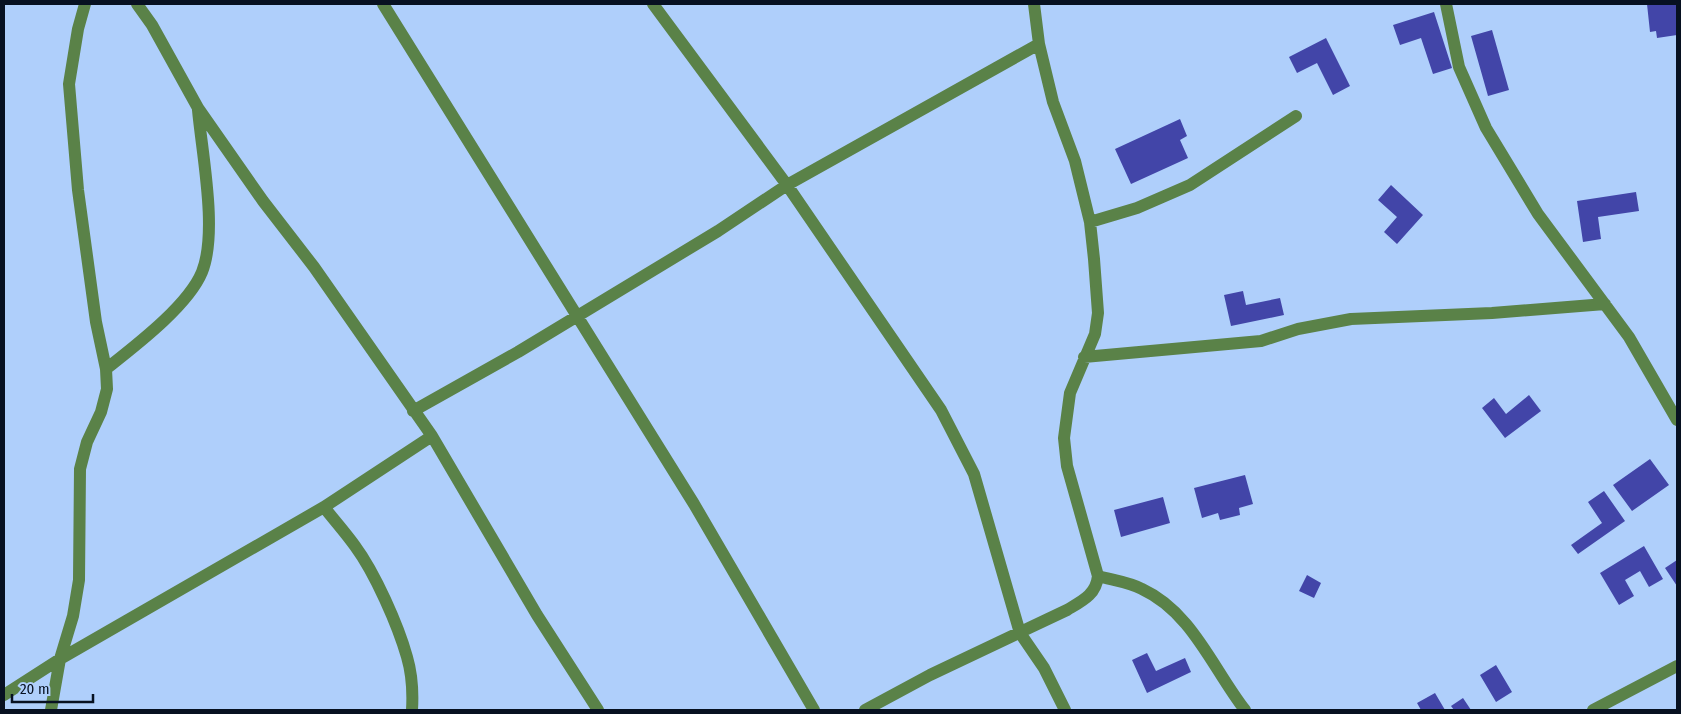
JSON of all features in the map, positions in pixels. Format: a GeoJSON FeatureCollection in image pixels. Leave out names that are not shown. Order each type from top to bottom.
{"type":"FeatureCollection","features":[{"type":"Feature","properties":{"kind":"street"},"geometry":{"type":"LineString","coordinates":[[59,710],[51,704],[60,659],[73,616],[79,580],[80,469],[87,442],[101,412],[105,396],[106,369],[96,322],[78,190],[69,84],[78,29],[85,4]]}},
{"type":"Feature","properties":{"kind":"street"},"geometry":{"type":"LineString","coordinates":[[138,4],[152,25],[198,108],[263,201],[314,267],[432,436],[537,615],[598,710]]}},
{"type":"Feature","properties":{"kind":"street"},"geometry":{"type":"LineString","coordinates":[[383,4],[694,504],[814,710]]}},
{"type":"Feature","properties":{"kind":"street"},"geometry":{"type":"LineString","coordinates":[[653,4],[787,185],[941,410],[974,474],[1020,633],[1044,668],[1065,710]]}},
{"type":"Feature","properties":{"kind":"street"},"geometry":{"type":"LineString","coordinates":[[865,710],[930,675],[1020,633],[1088,598],[1097,585],[1098,576],[1067,466],[1064,438],[1070,393],[1084,356],[1095,334],[1098,313],[1090,222],[1075,161],[1053,102],[1039,44],[1034,4]]}},
{"type":"Feature","properties":{"kind":"street"},"geometry":{"type":"LineString","coordinates":[[1446,4],[1459,68],[1486,128],[1538,214],[1629,337],[1677,420]]}},
{"type":"Feature","properties":{"kind":"street"},"geometry":{"type":"LineString","coordinates":[[413,411],[718,231],[787,185],[1039,44]]}},
{"type":"Feature","properties":{"kind":"street"},"geometry":{"type":"LineString","coordinates":[[106,369],[166,318],[187,295],[202,273],[208,248],[208,204],[198,108]]}},
{"type":"Feature","properties":{"kind":"street"},"geometry":{"type":"LineString","coordinates":[[1090,222],[1137,208],[1190,185],[1296,116]]}},
{"type":"Feature","properties":{"kind":"street"},"geometry":{"type":"LineString","coordinates":[[1084,356],[1261,341],[1298,329],[1351,319],[1492,313],[1605,304]]}},
{"type":"Feature","properties":{"kind":"street"},"geometry":{"type":"LineString","coordinates":[[4,695],[60,659],[324,507],[432,436]]}},
{"type":"Feature","properties":{"kind":"street"},"geometry":{"type":"LineString","coordinates":[[324,507],[356,547],[377,585],[399,634],[408,658],[413,691],[412,710]]}},
{"type":"Feature","properties":{"kind":"street"},"geometry":{"type":"LineString","coordinates":[[1098,576],[1141,588],[1168,604],[1200,642],[1245,710]]}},
{"type":"Feature","properties":{"kind":"street"},"geometry":{"type":"LineString","coordinates":[[1593,710],[1677,666]]}},
{"type":"Feature","properties":{"kind":"building"},"geometry":{"type":"Polygon","coordinates":[[[1647,4],[1677,4],[1677,35],[1657,38],[1656,31],[1650,32],[1647,4]]]}},
{"type":"Feature","properties":{"kind":"building"},"geometry":{"type":"Polygon","coordinates":[[[1434,12],[1452,68],[1433,74],[1421,38],[1400,45],[1393,25],[1434,12]]]}},
{"type":"Feature","properties":{"kind":"building"},"geometry":{"type":"Polygon","coordinates":[[[1492,30],[1509,90],[1488,96],[1471,36],[1492,30]]]}},
{"type":"Feature","properties":{"kind":"building"},"geometry":{"type":"Polygon","coordinates":[[[1326,38],[1350,86],[1333,95],[1317,63],[1297,73],[1289,57],[1326,38]]]}},
{"type":"Feature","properties":{"kind":"building"},"geometry":{"type":"Polygon","coordinates":[[[1180,119],[1187,136],[1180,140],[1188,158],[1131,184],[1115,149],[1180,119]]]}},
{"type":"Feature","properties":{"kind":"building"},"geometry":{"type":"Polygon","coordinates":[[[1391,185],[1423,215],[1397,244],[1384,232],[1397,217],[1378,200],[1391,185]]]}},
{"type":"Feature","properties":{"kind":"building"},"geometry":{"type":"Polygon","coordinates":[[[1636,192],[1639,211],[1598,217],[1601,239],[1583,242],[1577,201],[1636,192]]]}},
{"type":"Feature","properties":{"kind":"building"},"geometry":{"type":"Polygon","coordinates":[[[1243,291],[1246,305],[1280,298],[1284,315],[1231,326],[1224,295],[1243,291]]]}},
{"type":"Feature","properties":{"kind":"building"},"geometry":{"type":"Polygon","coordinates":[[[1529,395],[1541,411],[1505,438],[1482,408],[1494,398],[1506,414],[1529,395]]]}},
{"type":"Feature","properties":{"kind":"building"},"geometry":{"type":"Polygon","coordinates":[[[1650,459],[1669,485],[1632,511],[1613,485],[1650,459]]]}},
{"type":"Feature","properties":{"kind":"building"},"geometry":{"type":"Polygon","coordinates":[[[1245,475],[1253,504],[1239,508],[1240,515],[1220,520],[1218,513],[1202,518],[1194,488],[1245,475]]]}},
{"type":"Feature","properties":{"kind":"building"},"geometry":{"type":"Polygon","coordinates":[[[1604,491],[1625,521],[1578,554],[1571,545],[1602,523],[1588,502],[1604,491]]]}},
{"type":"Feature","properties":{"kind":"building"},"geometry":{"type":"Polygon","coordinates":[[[1163,497],[1170,523],[1121,537],[1114,510],[1163,497]]]}},
{"type":"Feature","properties":{"kind":"building"},"geometry":{"type":"Polygon","coordinates":[[[1644,546],[1663,579],[1649,587],[1640,571],[1625,580],[1634,596],[1619,605],[1600,573],[1644,546]]]}},
{"type":"Feature","properties":{"kind":"building"},"geometry":{"type":"Polygon","coordinates":[[[1677,560],[1677,586],[1665,568],[1677,560]]]}},
{"type":"Feature","properties":{"kind":"building"},"geometry":{"type":"Polygon","coordinates":[[[1307,575],[1321,583],[1314,598],[1299,591],[1307,575]]]}},
{"type":"Feature","properties":{"kind":"building"},"geometry":{"type":"Polygon","coordinates":[[[1147,653],[1156,671],[1185,658],[1191,672],[1147,693],[1132,660],[1147,653]]]}},
{"type":"Feature","properties":{"kind":"building"},"geometry":{"type":"Polygon","coordinates":[[[1496,665],[1512,692],[1496,702],[1480,675],[1496,665]]]}},
{"type":"Feature","properties":{"kind":"building"},"geometry":{"type":"Polygon","coordinates":[[[1435,693],[1445,710],[1421,710],[1417,703],[1435,693]]]}},
{"type":"Feature","properties":{"kind":"building"},"geometry":{"type":"Polygon","coordinates":[[[1463,698],[1471,710],[1454,710],[1451,706],[1463,698]]]}}]}
